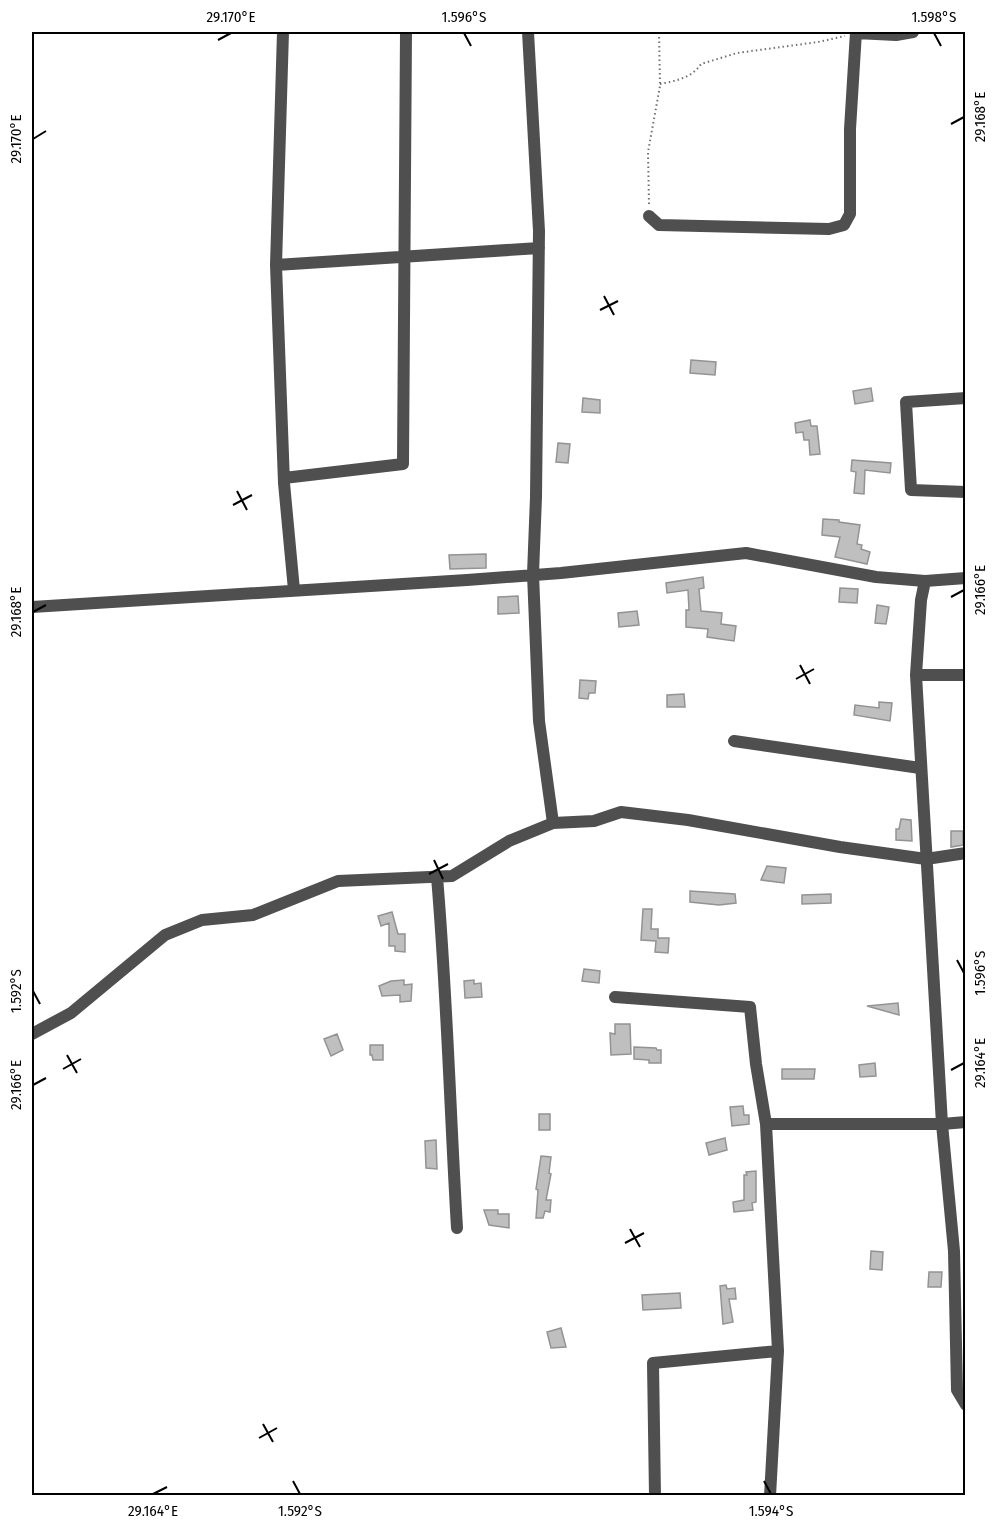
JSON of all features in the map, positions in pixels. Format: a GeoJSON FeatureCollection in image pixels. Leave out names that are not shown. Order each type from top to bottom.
{"type":"FeatureCollection","features":[{"type":"Feature","properties":{"kind":"street"},"geometry":{"type":"LineString","coordinates":[[283,32],[276,265],[284,478],[294,590]]}},
{"type":"Feature","properties":{"kind":"street"},"geometry":{"type":"LineString","coordinates":[[284,478],[403,464],[406,32]]}},
{"type":"Feature","properties":{"kind":"street"},"geometry":{"type":"LineString","coordinates":[[528,32],[536,146],[539,248],[533,574],[539,721],[553,823]]}},
{"type":"Feature","properties":{"kind":"street"},"geometry":{"type":"LineString","coordinates":[[649,216],[659,225],[830,229],[844,225],[850,214],[850,129],[856,32],[896,34],[914,32]]}},
{"type":"Feature","properties":{"kind":"street"},"geometry":{"type":"LineString","coordinates":[[276,265],[539,248]]}},
{"type":"Feature","properties":{"kind":"street"},"geometry":{"type":"LineString","coordinates":[[966,398],[906,402],[911,490],[966,492]]}},
{"type":"Feature","properties":{"kind":"street"},"geometry":{"type":"LineString","coordinates":[[32,607],[533,574],[746,553],[876,577],[925,581],[966,578]]}},
{"type":"Feature","properties":{"kind":"street"},"geometry":{"type":"LineString","coordinates":[[925,581],[921,600],[916,675],[920,768],[942,1124],[960,1332],[957,1390],[966,1405]]}},
{"type":"Feature","properties":{"kind":"street"},"geometry":{"type":"LineString","coordinates":[[916,675],[966,675]]}},
{"type":"Feature","properties":{"kind":"street"},"geometry":{"type":"LineString","coordinates":[[734,741],[920,768]]}},
{"type":"Feature","properties":{"kind":"street"},"geometry":{"type":"LineString","coordinates":[[32,1034],[71,1013],[165,935],[202,920],[253,915],[338,881],[452,876],[509,841],[553,823],[594,821],[621,812],[688,820],[840,847],[926,859],[966,853]]}},
{"type":"Feature","properties":{"kind":"street"},"geometry":{"type":"LineString","coordinates":[[437,877],[446,979],[457,1228]]}},
{"type":"Feature","properties":{"kind":"street"},"geometry":{"type":"LineString","coordinates":[[615,998],[750,1007],[766,1124],[778,1351],[770,1496]]}},
{"type":"Feature","properties":{"kind":"street"},"geometry":{"type":"LineString","coordinates":[[766,1124],[966,1122]]}},
{"type":"Feature","properties":{"kind":"street"},"geometry":{"type":"LineString","coordinates":[[655,1496],[653,1363],[778,1351]]}},
{"type":"Feature","properties":{"kind":"path"},"geometry":{"type":"LineString","coordinates":[[649,216],[648,152],[660,84],[658,32]]}},
{"type":"Feature","properties":{"kind":"path"},"geometry":{"type":"LineString","coordinates":[[660,84],[680,79],[696,71],[701,64],[737,53],[818,42],[856,32]]}},
{"type":"Feature","properties":{"kind":"building"},"geometry":{"type":"Polygon","coordinates":[[[691,360],[716,362],[715,375],[690,373],[691,360]]]}},
{"type":"Feature","properties":{"kind":"building"},"geometry":{"type":"Polygon","coordinates":[[[871,388],[873,401],[855,404],[853,391],[871,388]]]}},
{"type":"Feature","properties":{"kind":"building"},"geometry":{"type":"Polygon","coordinates":[[[583,398],[600,400],[600,413],[582,412],[583,398]]]}},
{"type":"Feature","properties":{"kind":"building"},"geometry":{"type":"Polygon","coordinates":[[[810,420],[811,426],[817,426],[820,454],[810,455],[809,440],[804,440],[803,432],[796,433],[795,423],[810,420]]]}},
{"type":"Feature","properties":{"kind":"building"},"geometry":{"type":"Polygon","coordinates":[[[558,443],[570,444],[568,463],[556,462],[558,443]]]}},
{"type":"Feature","properties":{"kind":"building"},"geometry":{"type":"Polygon","coordinates":[[[852,460],[891,463],[890,473],[865,470],[864,494],[854,493],[856,472],[851,471],[852,460]]]}},
{"type":"Feature","properties":{"kind":"building"},"geometry":{"type":"Polygon","coordinates":[[[823,519],[860,525],[857,544],[862,545],[861,549],[870,552],[867,564],[835,557],[840,537],[822,535],[823,519]]]}},
{"type":"Feature","properties":{"kind":"building"},"geometry":{"type":"Polygon","coordinates":[[[486,554],[486,568],[450,569],[449,555],[486,554]]]}},
{"type":"Feature","properties":{"kind":"building"},"geometry":{"type":"Polygon","coordinates":[[[703,577],[704,588],[699,589],[701,611],[722,613],[721,624],[736,626],[734,641],[707,637],[708,629],[686,627],[686,610],[689,610],[688,590],[667,593],[666,583],[703,577]]]}},
{"type":"Feature","properties":{"kind":"building"},"geometry":{"type":"Polygon","coordinates":[[[840,588],[858,589],[857,603],[839,602],[840,588]]]}},
{"type":"Feature","properties":{"kind":"building"},"geometry":{"type":"Polygon","coordinates":[[[518,596],[519,613],[498,614],[498,597],[518,596]]]}},
{"type":"Feature","properties":{"kind":"building"},"geometry":{"type":"Polygon","coordinates":[[[877,605],[889,607],[886,624],[875,623],[877,605]]]}},
{"type":"Feature","properties":{"kind":"building"},"geometry":{"type":"Polygon","coordinates":[[[637,611],[639,625],[619,627],[618,613],[637,611]]]}},
{"type":"Feature","properties":{"kind":"building"},"geometry":{"type":"Polygon","coordinates":[[[580,680],[596,681],[595,693],[589,693],[588,699],[579,698],[580,680]]]}},
{"type":"Feature","properties":{"kind":"building"},"geometry":{"type":"Polygon","coordinates":[[[684,694],[685,707],[667,707],[667,695],[684,694]]]}},
{"type":"Feature","properties":{"kind":"building"},"geometry":{"type":"Polygon","coordinates":[[[879,702],[892,703],[890,721],[854,715],[855,705],[879,708],[879,702]]]}},
{"type":"Feature","properties":{"kind":"building"},"geometry":{"type":"Polygon","coordinates":[[[901,819],[911,820],[912,841],[896,840],[896,829],[899,829],[901,819]]]}},
{"type":"Feature","properties":{"kind":"building"},"geometry":{"type":"Polygon","coordinates":[[[951,831],[963,831],[963,845],[951,847],[951,831]]]}},
{"type":"Feature","properties":{"kind":"building"},"geometry":{"type":"Polygon","coordinates":[[[767,866],[786,868],[784,883],[761,880],[767,866]]]}},
{"type":"Feature","properties":{"kind":"building"},"geometry":{"type":"Polygon","coordinates":[[[690,891],[735,894],[736,903],[719,905],[690,902],[690,891]]]}},
{"type":"Feature","properties":{"kind":"building"},"geometry":{"type":"Polygon","coordinates":[[[831,894],[831,903],[802,904],[802,895],[831,894]]]}},
{"type":"Feature","properties":{"kind":"building"},"geometry":{"type":"Polygon","coordinates":[[[643,909],[652,909],[651,929],[658,929],[658,938],[669,938],[668,953],[655,952],[656,941],[641,940],[643,909]]]}},
{"type":"Feature","properties":{"kind":"building"},"geometry":{"type":"Polygon","coordinates":[[[392,912],[398,934],[405,934],[405,952],[395,951],[395,946],[389,946],[389,923],[381,926],[378,916],[392,912]]]}},
{"type":"Feature","properties":{"kind":"building"},"geometry":{"type":"Polygon","coordinates":[[[584,969],[600,971],[599,983],[582,981],[584,969]]]}},
{"type":"Feature","properties":{"kind":"building"},"geometry":{"type":"Polygon","coordinates":[[[404,980],[404,985],[412,984],[411,1001],[400,1002],[400,995],[382,996],[379,986],[391,981],[404,980]]]}},
{"type":"Feature","properties":{"kind":"building"},"geometry":{"type":"Polygon","coordinates":[[[474,980],[474,984],[481,983],[482,997],[465,998],[464,981],[474,980]]]}},
{"type":"Feature","properties":{"kind":"building"},"geometry":{"type":"Polygon","coordinates":[[[898,1003],[899,1015],[867,1006],[898,1003]]]}},
{"type":"Feature","properties":{"kind":"building"},"geometry":{"type":"Polygon","coordinates":[[[615,1024],[630,1024],[631,1054],[611,1055],[610,1033],[615,1034],[615,1024]]]}},
{"type":"Feature","properties":{"kind":"building"},"geometry":{"type":"Polygon","coordinates":[[[337,1034],[343,1050],[331,1056],[324,1039],[337,1034]]]}},
{"type":"Feature","properties":{"kind":"building"},"geometry":{"type":"Polygon","coordinates":[[[370,1045],[383,1045],[383,1060],[373,1060],[370,1055],[370,1045]]]}},
{"type":"Feature","properties":{"kind":"building"},"geometry":{"type":"Polygon","coordinates":[[[634,1047],[661,1050],[661,1063],[634,1059],[634,1047]]]}},
{"type":"Feature","properties":{"kind":"building"},"geometry":{"type":"Polygon","coordinates":[[[875,1063],[876,1076],[860,1077],[859,1065],[875,1063]]]}},
{"type":"Feature","properties":{"kind":"building"},"geometry":{"type":"Polygon","coordinates":[[[782,1069],[815,1069],[814,1079],[782,1079],[782,1069]]]}},
{"type":"Feature","properties":{"kind":"building"},"geometry":{"type":"Polygon","coordinates":[[[743,1106],[744,1115],[749,1115],[749,1124],[732,1126],[730,1107],[743,1106]]]}},
{"type":"Feature","properties":{"kind":"building"},"geometry":{"type":"Polygon","coordinates":[[[539,1114],[550,1114],[550,1130],[539,1130],[539,1114]]]}},
{"type":"Feature","properties":{"kind":"building"},"geometry":{"type":"Polygon","coordinates":[[[725,1138],[727,1150],[709,1155],[706,1143],[725,1138]]]}},
{"type":"Feature","properties":{"kind":"building"},"geometry":{"type":"Polygon","coordinates":[[[436,1140],[437,1169],[426,1168],[425,1141],[436,1140]]]}},
{"type":"Feature","properties":{"kind":"building"},"geometry":{"type":"Polygon","coordinates":[[[541,1156],[551,1157],[549,1173],[551,1174],[546,1200],[551,1200],[550,1212],[545,1211],[543,1218],[536,1218],[538,1190],[536,1189],[541,1156]]]}},
{"type":"Feature","properties":{"kind":"building"},"geometry":{"type":"Polygon","coordinates":[[[756,1171],[756,1202],[752,1203],[753,1210],[734,1212],[733,1202],[744,1200],[744,1175],[747,1175],[746,1172],[756,1171]]]}},
{"type":"Feature","properties":{"kind":"building"},"geometry":{"type":"Polygon","coordinates":[[[484,1210],[498,1210],[498,1214],[509,1214],[509,1228],[489,1225],[484,1210]]]}},
{"type":"Feature","properties":{"kind":"building"},"geometry":{"type":"Polygon","coordinates":[[[871,1251],[883,1252],[882,1270],[870,1269],[871,1251]]]}},
{"type":"Feature","properties":{"kind":"building"},"geometry":{"type":"Polygon","coordinates":[[[929,1272],[942,1272],[941,1287],[928,1287],[929,1272]]]}},
{"type":"Feature","properties":{"kind":"building"},"geometry":{"type":"Polygon","coordinates":[[[726,1285],[727,1289],[735,1288],[736,1299],[729,1299],[733,1322],[723,1324],[720,1286],[726,1285]]]}},
{"type":"Feature","properties":{"kind":"building"},"geometry":{"type":"Polygon","coordinates":[[[680,1293],[681,1308],[643,1310],[642,1295],[680,1293]]]}},
{"type":"Feature","properties":{"kind":"building"},"geometry":{"type":"Polygon","coordinates":[[[561,1328],[566,1347],[551,1348],[547,1332],[561,1328]]]}}]}
